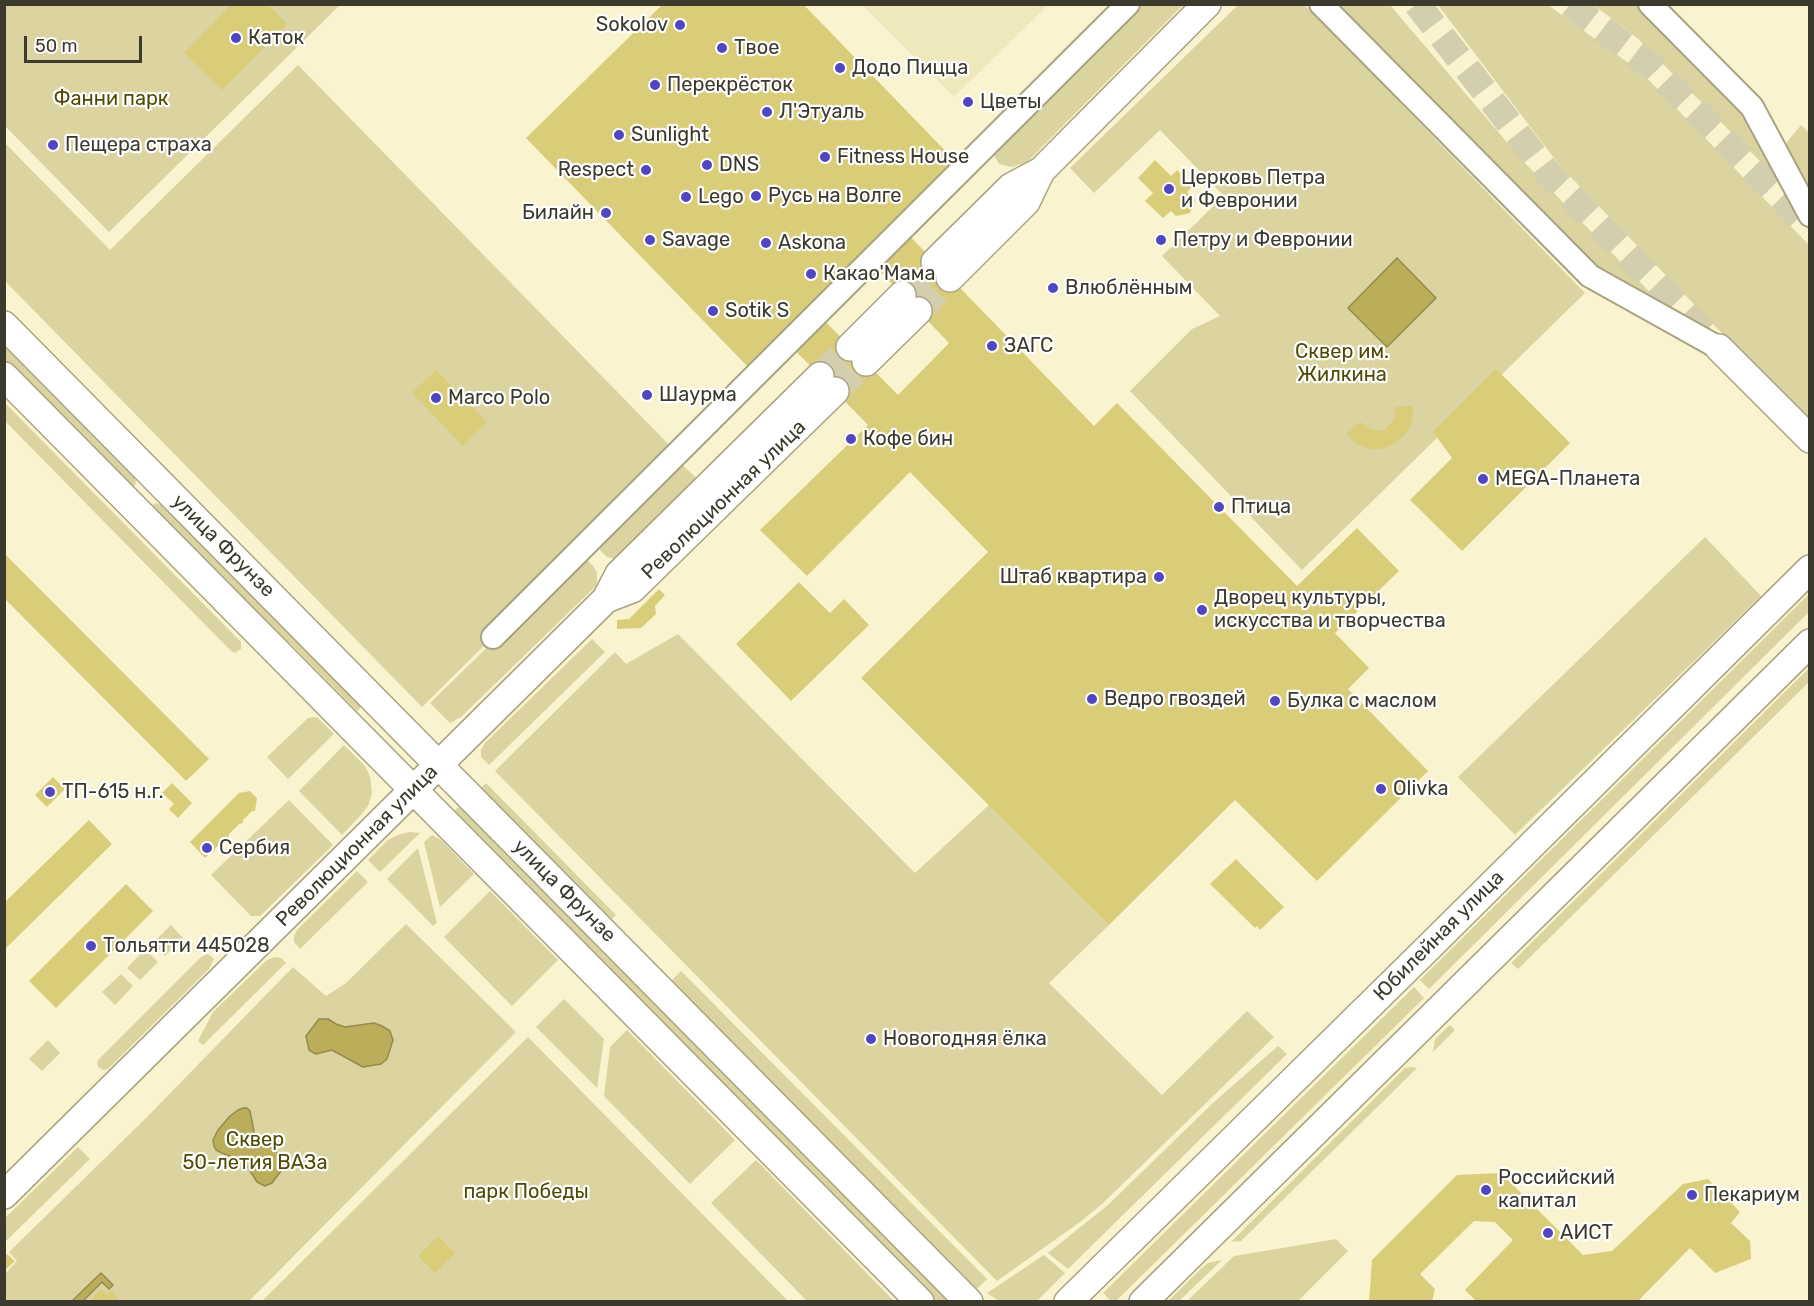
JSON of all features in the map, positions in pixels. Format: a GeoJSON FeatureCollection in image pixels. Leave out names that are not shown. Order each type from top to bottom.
{"type":"FeatureCollection","features":[{"type":"Feature","properties":{"kind":"main road"},"geometry":{"type":"LineString","coordinates":[[943,270],[1011,186],[1041,171],[1207,4]]}},
{"type":"Feature","properties":{"kind":"main road"},"geometry":{"type":"LineString","coordinates":[[858,354],[910,303]]}},
{"type":"Feature","properties":{"kind":"main road","name":"улица Фрунзе"},"geometry":{"type":"LineString","coordinates":[[4,326],[969,1302]]}},
{"type":"Feature","properties":{"kind":"main road"},"geometry":{"type":"LineString","coordinates":[[1719,348],[1809,439]]}},
{"type":"Feature","properties":{"kind":"main road","name":"улица Фрунзе"},"geometry":{"type":"LineString","coordinates":[[4,376],[920,1302]]}},
{"type":"Feature","properties":{"kind":"main road","name":"Революционная улица"},"geometry":{"type":"LineString","coordinates":[[4,1195],[606,598],[619,574],[828,383]]}},
{"type":"Feature","properties":{"kind":"main road","name":"улица Фрунзе"},"geometry":{"type":"LineString","coordinates":[[134,506],[159,482]]}},
{"type":"Feature","properties":{"kind":"main road","name":"Юбилейная улица"},"geometry":{"type":"LineString","coordinates":[[1068,1302],[1809,569]]}},
{"type":"Feature","properties":{"kind":"main road"},"geometry":{"type":"LineString","coordinates":[[1143,1302],[1809,643]]}},
{"type":"Feature","properties":{"kind":"street"},"geometry":{"type":"LineString","coordinates":[[493,637],[1128,4]]}},
{"type":"Feature","properties":{"kind":"street"},"geometry":{"type":"LineString","coordinates":[[1321,4],[1590,276],[1719,348]]}},
{"type":"Feature","properties":{"kind":"street"},"geometry":{"type":"LineString","coordinates":[[1650,4],[1752,107],[1809,215]]}},
{"type":"Feature","properties":{"kind":"shaded area"},"geometry":{"type":"Polygon","coordinates":[[[862,5],[1048,5],[954,97],[862,5]]]}},
{"type":"Feature","properties":{"kind":"shaded area"},"geometry":{"type":"Polygon","coordinates":[[[1397,258],[1436,298],[1387,347],[1348,308],[1397,258]]]}},
{"type":"Feature","properties":{"kind":"shaded area"},"geometry":{"type":"Polygon","coordinates":[[[319,1019],[328,1019],[345,1027],[374,1023],[382,1026],[390,1031],[393,1040],[387,1059],[381,1064],[363,1067],[332,1050],[316,1054],[309,1050],[306,1036],[319,1019]]]}},
{"type":"Feature","properties":{"kind":"shaded area"},"geometry":{"type":"Polygon","coordinates":[[[243,1108],[250,1111],[255,1137],[276,1151],[283,1163],[281,1171],[272,1183],[265,1186],[257,1182],[247,1166],[240,1160],[216,1150],[214,1146],[213,1140],[218,1130],[230,1116],[243,1108]]]}},
{"type":"Feature","properties":{"kind":"shaded area"},"geometry":{"type":"Polygon","coordinates":[[[101,1273],[113,1285],[109,1289],[102,1282],[83,1301],[72,1301],[101,1273]]]}},
{"type":"Feature","properties":{"kind":"green space","name":"Фанни парк"},"geometry":{"type":"Polygon","coordinates":[[[4,5],[340,5],[109,232],[5,126],[4,5]]]}},
{"type":"Feature","properties":{"kind":"green space"},"geometry":{"type":"Polygon","coordinates":[[[1137,5],[1183,5],[1027,162],[1012,167],[999,164],[993,153],[1137,5]]]}},
{"type":"Feature","properties":{"kind":"green space","name":"Сквер им. Жилкина"},"geometry":{"type":"Polygon","coordinates":[[[1238,5],[1305,5],[1585,293],[1302,570],[1130,391],[1192,329],[1220,316],[1162,256],[1224,196],[1160,130],[1094,193],[1070,168],[1238,5]]]}},
{"type":"Feature","properties":{"kind":"green space"},"geometry":{"type":"Polygon","coordinates":[[[1333,5],[1390,5],[1523,161],[1670,313],[1626,288],[1584,258],[1333,5]]]}},
{"type":"Feature","properties":{"kind":"green space"},"geometry":{"type":"Polygon","coordinates":[[[1438,5],[1548,5],[1641,72],[1809,245],[1809,423],[1560,166],[1438,5]]]}},
{"type":"Feature","properties":{"kind":"green space"},"geometry":{"type":"Polygon","coordinates":[[[1594,5],[1639,5],[1743,108],[1788,189],[1637,38],[1594,5]]]}},
{"type":"Feature","properties":{"kind":"green space"},"geometry":{"type":"Polygon","coordinates":[[[298,65],[678,454],[422,707],[5,281],[4,142],[110,250],[298,65]]]}},
{"type":"Feature","properties":{"kind":"green space"},"geometry":{"type":"Polygon","coordinates":[[[1801,125],[1809,133],[1809,201],[1785,150],[1787,142],[1801,125]]]}},
{"type":"Feature","properties":{"kind":"green space"},"geometry":{"type":"Polygon","coordinates":[[[4,345],[134,476],[136,483],[134,487],[131,489],[5,365],[4,345]]]}},
{"type":"Feature","properties":{"kind":"green space"},"geometry":{"type":"Polygon","coordinates":[[[4,402],[241,642],[241,649],[235,653],[231,651],[5,421],[4,402]]]}},
{"type":"Feature","properties":{"kind":"green space"},"geometry":{"type":"Polygon","coordinates":[[[678,461],[702,483],[616,559],[607,557],[594,544],[678,461]]]}},
{"type":"Feature","properties":{"kind":"green space"},"geometry":{"type":"Polygon","coordinates":[[[156,503],[164,506],[362,706],[357,711],[290,643],[278,639],[150,507],[156,503]]]}},
{"type":"Feature","properties":{"kind":"green space"},"geometry":{"type":"Polygon","coordinates":[[[1705,537],[1761,596],[1515,835],[1458,777],[1705,537]]]}},
{"type":"Feature","properties":{"kind":"green space"},"geometry":{"type":"Polygon","coordinates":[[[582,555],[597,573],[597,585],[461,717],[450,723],[430,703],[582,555]]]}},
{"type":"Feature","properties":{"kind":"green space"},"geometry":{"type":"Polygon","coordinates":[[[1809,594],[1809,612],[1429,989],[1420,980],[1809,594]]]}},
{"type":"Feature","properties":{"kind":"green space"},"geometry":{"type":"Polygon","coordinates":[[[678,634],[915,873],[989,805],[1109,925],[1049,983],[1162,1095],[1247,1011],[1274,1037],[1102,1204],[997,1281],[495,771],[615,652],[626,664],[678,634]]]}},
{"type":"Feature","properties":{"kind":"green space"},"geometry":{"type":"Polygon","coordinates":[[[592,639],[605,652],[489,765],[481,757],[481,750],[485,743],[592,639]]]}},
{"type":"Feature","properties":{"kind":"green space"},"geometry":{"type":"Polygon","coordinates":[[[1809,668],[1809,682],[1518,969],[1511,963],[1809,668]]]}},
{"type":"Feature","properties":{"kind":"green space"},"geometry":{"type":"Polygon","coordinates":[[[308,718],[318,718],[334,734],[288,779],[267,757],[308,718]]]}},
{"type":"Feature","properties":{"kind":"green space"},"geometry":{"type":"Polygon","coordinates":[[[344,745],[365,766],[370,776],[372,793],[368,806],[342,835],[299,791],[344,745]]]}},
{"type":"Feature","properties":{"kind":"green space"},"geometry":{"type":"Polygon","coordinates":[[[486,783],[616,915],[611,920],[481,788],[486,783]]]}},
{"type":"Feature","properties":{"kind":"green space"},"geometry":{"type":"Polygon","coordinates":[[[289,800],[333,845],[260,916],[251,916],[211,875],[289,800]]]}},
{"type":"Feature","properties":{"kind":"green space"},"geometry":{"type":"Polygon","coordinates":[[[461,805],[950,1301],[931,1301],[451,814],[461,805]]]}},
{"type":"Feature","properties":{"kind":"green space"},"geometry":{"type":"Polygon","coordinates":[[[409,832],[420,833],[380,872],[368,860],[388,840],[409,832]]]}},
{"type":"Feature","properties":{"kind":"green space"},"geometry":{"type":"Polygon","coordinates":[[[432,835],[441,840],[474,874],[440,907],[424,842],[432,835]]]}},
{"type":"Feature","properties":{"kind":"green space"},"geometry":{"type":"Polygon","coordinates":[[[418,848],[437,923],[433,926],[387,879],[418,848]]]}},
{"type":"Feature","properties":{"kind":"green space"},"geometry":{"type":"Polygon","coordinates":[[[357,871],[368,882],[300,949],[294,942],[297,930],[357,871]]]}},
{"type":"Feature","properties":{"kind":"green space"},"geometry":{"type":"Polygon","coordinates":[[[490,891],[558,960],[512,1006],[444,937],[490,891]]]}},
{"type":"Feature","properties":{"kind":"green space","name":"Сквер 50-летия ВАЗа"},"geometry":{"type":"Polygon","coordinates":[[[406,924],[516,1032],[249,1301],[5,1302],[5,1274],[17,1261],[9,1252],[148,1116],[293,967],[326,996],[346,983],[406,924]]]}},
{"type":"Feature","properties":{"kind":"green space"},"geometry":{"type":"Polygon","coordinates":[[[171,925],[183,938],[165,956],[152,944],[171,925]]]}},
{"type":"Feature","properties":{"kind":"green space"},"geometry":{"type":"Polygon","coordinates":[[[145,949],[158,962],[140,980],[127,968],[145,949]]]}},
{"type":"Feature","properties":{"kind":"green space"},"geometry":{"type":"Polygon","coordinates":[[[208,954],[214,959],[209,969],[108,1069],[103,1070],[98,1067],[99,1059],[201,957],[208,954]]]}},
{"type":"Feature","properties":{"kind":"green space"},"geometry":{"type":"Polygon","coordinates":[[[274,957],[281,958],[286,963],[203,1045],[198,1041],[213,1012],[267,960],[274,957]]]}},
{"type":"Feature","properties":{"kind":"green space"},"geometry":{"type":"Polygon","coordinates":[[[681,971],[987,1279],[977,1289],[671,981],[681,971]]]}},
{"type":"Feature","properties":{"kind":"green space"},"geometry":{"type":"Polygon","coordinates":[[[121,974],[133,986],[115,1005],[102,992],[121,974]]]}},
{"type":"Feature","properties":{"kind":"green space"},"geometry":{"type":"Polygon","coordinates":[[[1414,987],[1424,998],[1116,1301],[1111,1301],[1103,1293],[1414,987]]]}},
{"type":"Feature","properties":{"kind":"green space"},"geometry":{"type":"Polygon","coordinates":[[[564,999],[604,1039],[597,1088],[536,1027],[564,999]]]}},
{"type":"Feature","properties":{"kind":"green space"},"geometry":{"type":"Polygon","coordinates":[[[1450,1025],[1455,1030],[1433,1052],[1435,1039],[1450,1025]]]}},
{"type":"Feature","properties":{"kind":"green space"},"geometry":{"type":"Polygon","coordinates":[[[627,1030],[735,1140],[690,1184],[604,1096],[610,1047],[627,1030]]]}},
{"type":"Feature","properties":{"kind":"green space","name":"парк Победы"},"geometry":{"type":"Polygon","coordinates":[[[528,1037],[788,1301],[261,1302],[528,1037]]]}},
{"type":"Feature","properties":{"kind":"green space"},"geometry":{"type":"Polygon","coordinates":[[[48,1040],[60,1053],[42,1071],[29,1059],[48,1040]]]}},
{"type":"Feature","properties":{"kind":"green space"},"geometry":{"type":"Polygon","coordinates":[[[1278,1046],[1287,1054],[1068,1269],[1048,1253],[1108,1205],[1214,1102],[1278,1046]]]}},
{"type":"Feature","properties":{"kind":"green space"},"geometry":{"type":"Polygon","coordinates":[[[1405,1068],[1417,1068],[1241,1241],[1231,1242],[1405,1068]]]}},
{"type":"Feature","properties":{"kind":"green space"},"geometry":{"type":"Polygon","coordinates":[[[78,1147],[90,1159],[5,1242],[5,1218],[78,1147]]]}},
{"type":"Feature","properties":{"kind":"green space"},"geometry":{"type":"Polygon","coordinates":[[[756,1160],[894,1301],[807,1301],[711,1203],[756,1160]]]}},
{"type":"Feature","properties":{"kind":"green space"},"geometry":{"type":"Polygon","coordinates":[[[1336,1239],[1348,1251],[1298,1301],[1187,1301],[1234,1256],[1336,1239]]]}},
{"type":"Feature","properties":{"kind":"green space"},"geometry":{"type":"Polygon","coordinates":[[[1044,1255],[1065,1273],[1039,1299],[999,1301],[987,1293],[1044,1255]]]}},
{"type":"Feature","properties":{"kind":"green space"},"geometry":{"type":"Polygon","coordinates":[[[1222,1260],[1179,1301],[1168,1301],[1208,1263],[1222,1260]]]}},
{"type":"Feature","properties":{"kind":"building","name":"Каток"},"geometry":{"type":"Polygon","coordinates":[[[232,4],[267,4],[287,24],[222,90],[184,53],[232,4]]]}},
{"type":"Feature","properties":{"kind":"building"},"geometry":{"type":"Polygon","coordinates":[[[663,4],[803,4],[961,167],[900,226],[1094,426],[1117,403],[1297,586],[1357,528],[1399,571],[1335,633],[1369,668],[1348,689],[1428,771],[1317,881],[1235,800],[1109,925],[861,678],[988,552],[910,472],[807,576],[760,530],[868,425],[784,339],[751,370],[526,138],[663,4]],[[867,258],[813,309],[898,395],[949,343],[867,258]]]}},
{"type":"Feature","properties":{"kind":"building","name":"Церковь Петра и Февронии"},"geometry":{"type":"Polygon","coordinates":[[[1155,160],[1171,176],[1177,170],[1193,186],[1187,192],[1195,200],[1190,213],[1176,216],[1171,211],[1163,218],[1145,201],[1153,193],[1138,178],[1155,160]]]}},
{"type":"Feature","properties":{"kind":"building","name":"MEGA-Планета"},"geometry":{"type":"Polygon","coordinates":[[[1496,369],[1570,443],[1462,551],[1410,500],[1452,458],[1433,432],[1496,369]]]}},
{"type":"Feature","properties":{"kind":"building"},"geometry":{"type":"Polygon","coordinates":[[[436,370],[487,422],[463,446],[412,393],[436,370]]]}},
{"type":"Feature","properties":{"kind":"building"},"geometry":{"type":"Polygon","coordinates":[[[1412,406],[1410,427],[1394,444],[1381,449],[1369,449],[1357,444],[1346,434],[1360,422],[1372,430],[1384,430],[1394,420],[1395,407],[1412,406]]]}},
{"type":"Feature","properties":{"kind":"building"},"geometry":{"type":"Polygon","coordinates":[[[4,553],[209,759],[186,781],[4,598],[4,553]]]}},
{"type":"Feature","properties":{"kind":"building"},"geometry":{"type":"Polygon","coordinates":[[[799,582],[830,613],[844,599],[869,625],[791,701],[736,644],[799,582]]]}},
{"type":"Feature","properties":{"kind":"building"},"geometry":{"type":"Polygon","coordinates":[[[659,589],[665,595],[655,606],[656,614],[641,628],[617,629],[617,620],[629,619],[659,589]]]}},
{"type":"Feature","properties":{"kind":"building","name":"ТП-615 н.г."},"geometry":{"type":"Polygon","coordinates":[[[53,777],[65,789],[47,807],[35,795],[53,777]]]}},
{"type":"Feature","properties":{"kind":"building"},"geometry":{"type":"Polygon","coordinates":[[[172,783],[192,803],[178,818],[169,809],[174,804],[162,793],[172,783]]]}},
{"type":"Feature","properties":{"kind":"building"},"geometry":{"type":"Polygon","coordinates":[[[250,791],[257,798],[255,811],[252,811],[243,823],[229,834],[229,838],[224,839],[214,852],[205,858],[190,842],[239,793],[250,791]]]}},
{"type":"Feature","properties":{"kind":"building"},"geometry":{"type":"Polygon","coordinates":[[[89,820],[112,844],[4,950],[4,903],[89,820]]]}},
{"type":"Feature","properties":{"kind":"building"},"geometry":{"type":"Polygon","coordinates":[[[1236,859],[1284,907],[1260,930],[1257,926],[1255,928],[1210,884],[1236,859]]]}},
{"type":"Feature","properties":{"kind":"building","name":"Тольятти 445028"},"geometry":{"type":"Polygon","coordinates":[[[126,884],[153,911],[56,1008],[29,981],[126,884]]]}},
{"type":"Feature","properties":{"kind":"building"},"geometry":{"type":"Polygon","coordinates":[[[1501,1173],[1583,1255],[1612,1251],[1683,1184],[1708,1179],[1740,1212],[1731,1223],[1750,1241],[1751,1259],[1715,1273],[1690,1248],[1637,1302],[1477,1302],[1465,1290],[1513,1240],[1495,1222],[1474,1221],[1420,1274],[1435,1289],[1432,1302],[1369,1302],[1372,1260],[1457,1175],[1501,1173]]]}},
{"type":"Feature","properties":{"kind":"building"},"geometry":{"type":"Polygon","coordinates":[[[438,1236],[455,1253],[435,1273],[418,1256],[438,1236]]]}},
{"type":"Feature","properties":{"kind":"building"},"geometry":{"type":"Polygon","coordinates":[[[7,1254],[15,1261],[4,1271],[4,1257],[7,1254]]]}},
{"type":"Feature","properties":{"kind":"building"},"geometry":{"type":"Polygon","coordinates":[[[101,1289],[107,1295],[111,1291],[118,1298],[115,1302],[89,1302],[101,1289]]]}},
{"type":"Feature","properties":{"kind":"tunnel"},"geometry":{"type":"LineString","coordinates":[[1417,4],[1548,173],[1717,346]]}},
{"type":"Feature","properties":{"kind":"tunnel"},"geometry":{"type":"LineString","coordinates":[[1570,4],[1651,66],[1810,227]]}},
{"type":"Feature","properties":{"kind":"tunnel"},"geometry":{"type":"LineString","coordinates":[[902,295],[935,262]]}},
{"type":"Feature","properties":{"kind":"tunnel"},"geometry":{"type":"LineString","coordinates":[[918,311],[950,278]]}},
{"type":"Feature","properties":{"kind":"tunnel"},"geometry":{"type":"LineString","coordinates":[[820,376],[850,347]]}},
{"type":"Feature","properties":{"kind":"tunnel"},"geometry":{"type":"LineString","coordinates":[[835,391],[866,362]]}},
{"type":"Feature","properties":{"kind":"place","name":"Sokolov"},"geometry":{"type":"Point","coordinates":[680,25]}},
{"type":"Feature","properties":{"kind":"place","name":"Каток"},"geometry":{"type":"Point","coordinates":[236,38]}},
{"type":"Feature","properties":{"kind":"place","name":"Твое"},"geometry":{"type":"Point","coordinates":[722,48]}},
{"type":"Feature","properties":{"kind":"place","name":"Додо Пицца"},"geometry":{"type":"Point","coordinates":[840,68]}},
{"type":"Feature","properties":{"kind":"place","name":"Перекрёсток"},"geometry":{"type":"Point","coordinates":[655,85]}},
{"type":"Feature","properties":{"kind":"place","name":"Цветы"},"geometry":{"type":"Point","coordinates":[968,102]}},
{"type":"Feature","properties":{"kind":"place","name":"Л'Этуаль"},"geometry":{"type":"Point","coordinates":[767,112]}},
{"type":"Feature","properties":{"kind":"place","name":"Sunlight"},"geometry":{"type":"Point","coordinates":[619,135]}},
{"type":"Feature","properties":{"kind":"place","name":"Пещера страха"},"geometry":{"type":"Point","coordinates":[53,145]}},
{"type":"Feature","properties":{"kind":"place","name":"Fitness House"},"geometry":{"type":"Point","coordinates":[825,157]}},
{"type":"Feature","properties":{"kind":"place","name":"DNS"},"geometry":{"type":"Point","coordinates":[707,165]}},
{"type":"Feature","properties":{"kind":"place","name":"Respect"},"geometry":{"type":"Point","coordinates":[646,170]}},
{"type":"Feature","properties":{"kind":"place","name":"Церковь Петра и Февронии"},"geometry":{"type":"Point","coordinates":[1169,189]}},
{"type":"Feature","properties":{"kind":"place","name":"Русь на Волге"},"geometry":{"type":"Point","coordinates":[756,196]}},
{"type":"Feature","properties":{"kind":"place","name":"Lego"},"geometry":{"type":"Point","coordinates":[686,197]}},
{"type":"Feature","properties":{"kind":"place","name":"Билайн"},"geometry":{"type":"Point","coordinates":[606,213]}},
{"type":"Feature","properties":{"kind":"place","name":"Savage"},"geometry":{"type":"Point","coordinates":[650,240]}},
{"type":"Feature","properties":{"kind":"place","name":"Петру и Февронии"},"geometry":{"type":"Point","coordinates":[1161,240]}},
{"type":"Feature","properties":{"kind":"place","name":"Askona"},"geometry":{"type":"Point","coordinates":[766,243]}},
{"type":"Feature","properties":{"kind":"place","name":"Какао'Мама"},"geometry":{"type":"Point","coordinates":[811,274]}},
{"type":"Feature","properties":{"kind":"place","name":"Влюблённым"},"geometry":{"type":"Point","coordinates":[1053,288]}},
{"type":"Feature","properties":{"kind":"place","name":"Sotik S"},"geometry":{"type":"Point","coordinates":[713,311]}},
{"type":"Feature","properties":{"kind":"place","name":"ЗАГС"},"geometry":{"type":"Point","coordinates":[992,346]}},
{"type":"Feature","properties":{"kind":"place","name":"Шаурма"},"geometry":{"type":"Point","coordinates":[647,395]}},
{"type":"Feature","properties":{"kind":"place","name":"Marco Polo"},"geometry":{"type":"Point","coordinates":[436,398]}},
{"type":"Feature","properties":{"kind":"place","name":"Кофе бин"},"geometry":{"type":"Point","coordinates":[851,439]}},
{"type":"Feature","properties":{"kind":"place","name":"MEGA-Планета"},"geometry":{"type":"Point","coordinates":[1483,479]}},
{"type":"Feature","properties":{"kind":"place","name":"Птица"},"geometry":{"type":"Point","coordinates":[1219,507]}},
{"type":"Feature","properties":{"kind":"place","name":"Штаб квартира"},"geometry":{"type":"Point","coordinates":[1159,577]}},
{"type":"Feature","properties":{"kind":"place","name":"Дворец культуры, искусства и творчества"},"geometry":{"type":"Point","coordinates":[1202,610]}},
{"type":"Feature","properties":{"kind":"place","name":"Ведро гвоздей"},"geometry":{"type":"Point","coordinates":[1092,699]}},
{"type":"Feature","properties":{"kind":"place","name":"Булка с маслом"},"geometry":{"type":"Point","coordinates":[1275,701]}},
{"type":"Feature","properties":{"kind":"place","name":"Olivka"},"geometry":{"type":"Point","coordinates":[1381,789]}},
{"type":"Feature","properties":{"kind":"place","name":"ТП-615 н.г."},"geometry":{"type":"Point","coordinates":[50,792]}},
{"type":"Feature","properties":{"kind":"place","name":"Сербия"},"geometry":{"type":"Point","coordinates":[207,848]}},
{"type":"Feature","properties":{"kind":"place","name":"Тольятти 445028"},"geometry":{"type":"Point","coordinates":[91,946]}},
{"type":"Feature","properties":{"kind":"place","name":"Новогодняя ёлка"},"geometry":{"type":"Point","coordinates":[871,1039]}},
{"type":"Feature","properties":{"kind":"place","name":"Российский капитал"},"geometry":{"type":"Point","coordinates":[1486,1190]}},
{"type":"Feature","properties":{"kind":"place","name":"Пекариум"},"geometry":{"type":"Point","coordinates":[1692,1195]}},
{"type":"Feature","properties":{"kind":"place","name":"АИСТ"},"geometry":{"type":"Point","coordinates":[1548,1233]}}]}
